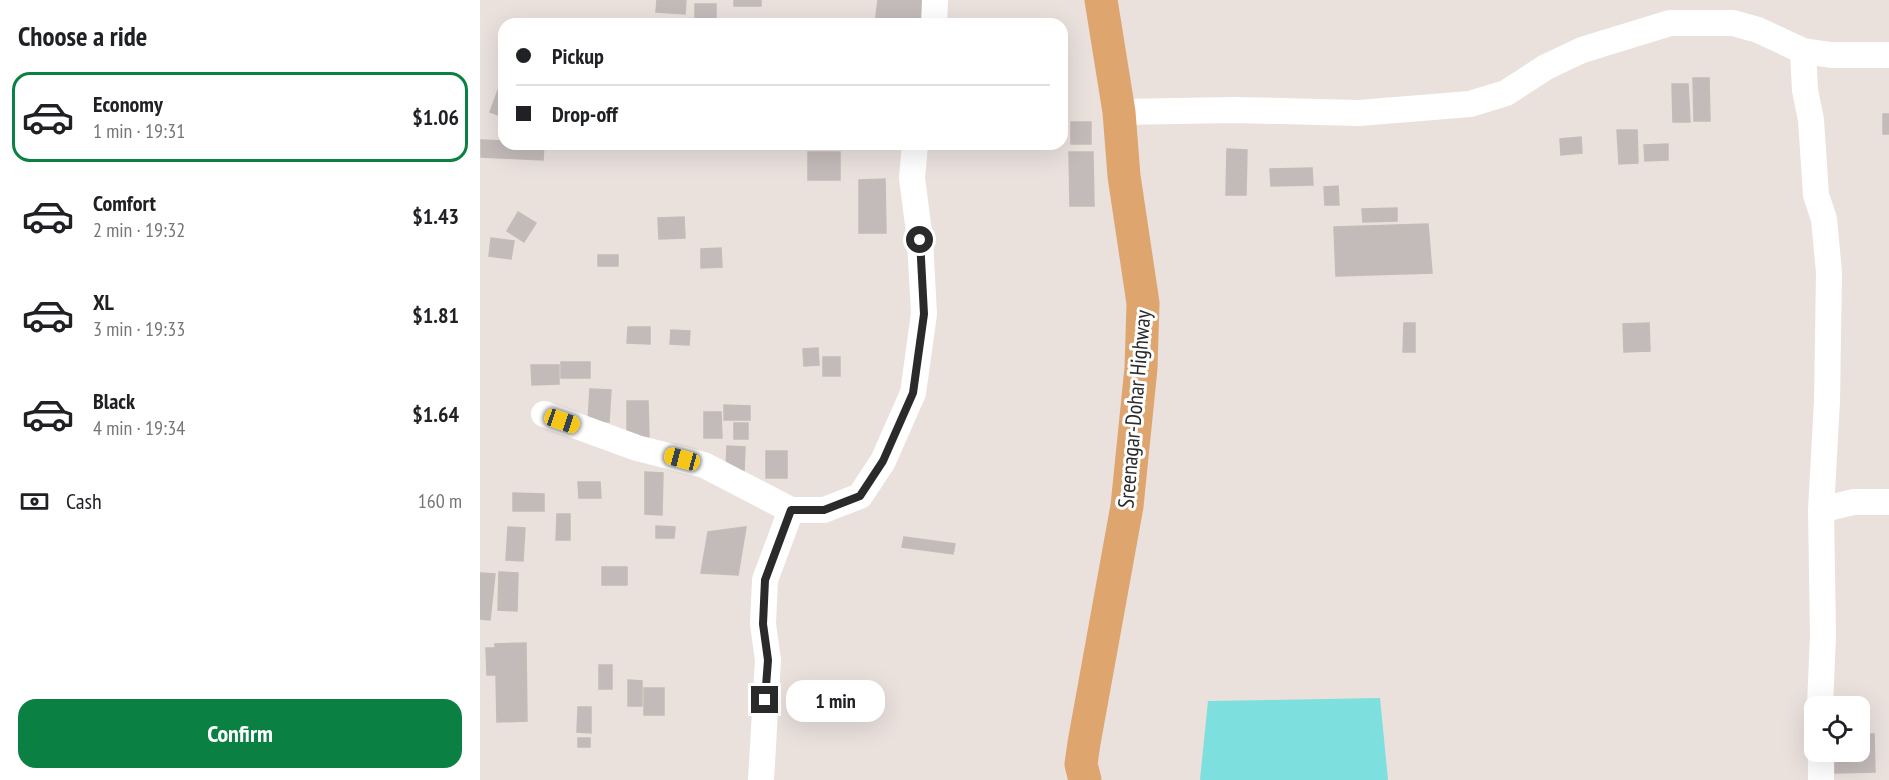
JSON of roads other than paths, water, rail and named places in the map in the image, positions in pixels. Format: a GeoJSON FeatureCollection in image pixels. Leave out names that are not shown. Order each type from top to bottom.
{"type":"FeatureCollection","features":[{"type":"Feature","properties":{"kind":"main road","name":"Sreenagar-Dohar Highway"},"geometry":{"type":"LineString","coordinates":[[1085,780],[1082,764],[1084,743],[1127,506],[1141,368],[1143,303],[1124,176],[1119,112],[1101,0]]}},
{"type":"Feature","properties":{"kind":"street"},"geometry":{"type":"LineString","coordinates":[[934,18],[936,0]]}},
{"type":"Feature","properties":{"kind":"street"},"geometry":{"type":"LineString","coordinates":[[1119,112],[1236,110],[1359,113],[1470,104],[1506,93],[1546,67],[1582,50],[1670,23],[1733,23],[1758,30],[1803,51],[1831,55],[1889,55]]}},
{"type":"Feature","properties":{"kind":"street"},"geometry":{"type":"LineString","coordinates":[[1803,51],[1816,195],[1824,219],[1829,272],[1827,401],[1821,510],[1823,635],[1820,696]]}},
{"type":"Feature","properties":{"kind":"street"},"geometry":{"type":"LineString","coordinates":[[544,414],[637,447],[704,465],[791,510],[824,510],[860,496],[883,461],[913,393],[924,314],[920,240],[912,178],[914,150]]}},
{"type":"Feature","properties":{"kind":"street"},"geometry":{"type":"LineString","coordinates":[[1821,510],[1853,502],[1889,502]]}},
{"type":"Feature","properties":{"kind":"street"},"geometry":{"type":"LineString","coordinates":[[761,780],[768,660],[763,624],[765,580],[791,510]]}},
{"type":"Feature","properties":{"kind":"street"},"geometry":{"type":"LineString","coordinates":[[1821,762],[1821,780]]}},
{"type":"Feature","properties":{"kind":"water"},"geometry":{"type":"Polygon","coordinates":[[[1380,698],[1388,780],[1200,780],[1208,701],[1380,698]]]}}]}
